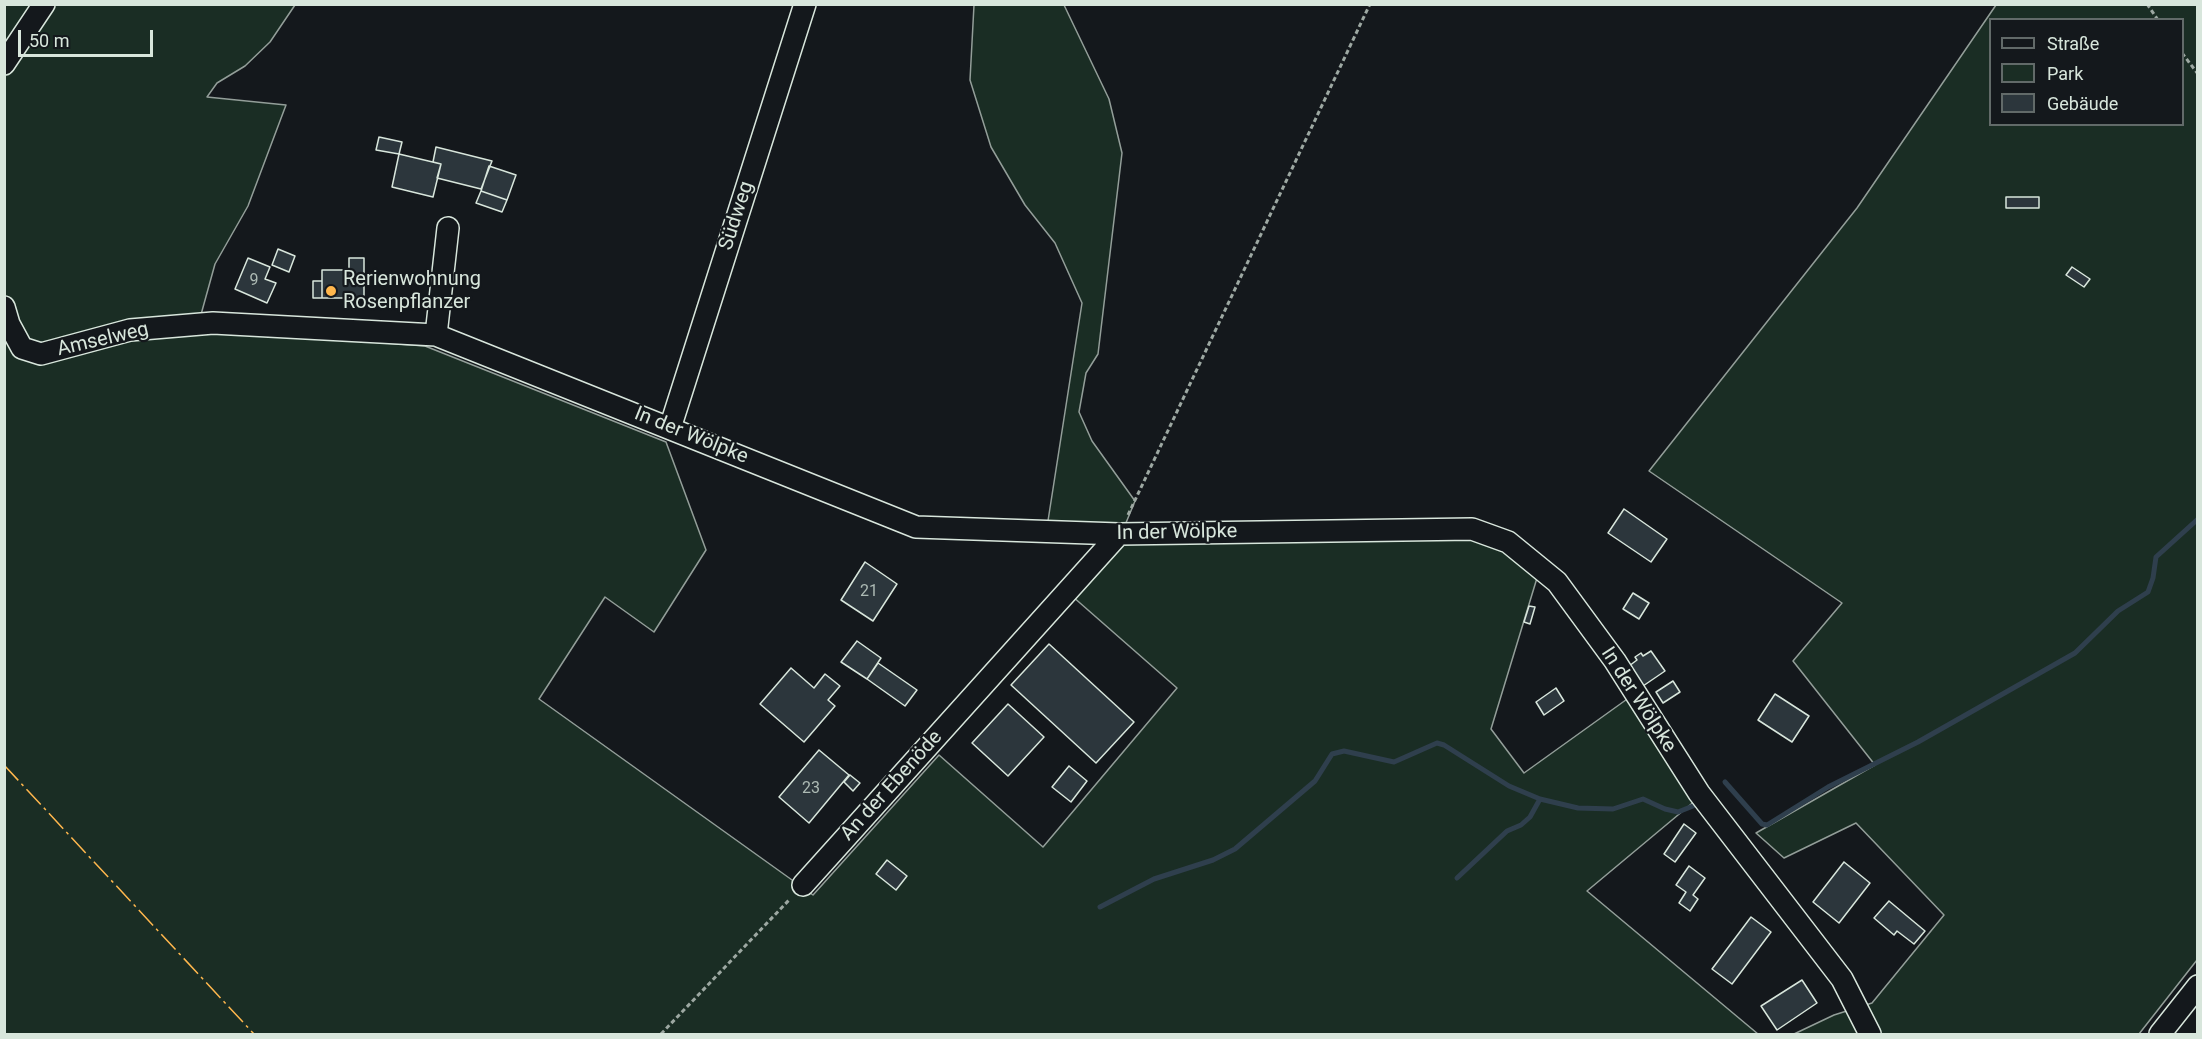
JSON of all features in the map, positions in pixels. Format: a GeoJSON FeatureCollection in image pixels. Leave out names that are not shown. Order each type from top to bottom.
{"type":"FeatureCollection","features":[{"type":"Feature","properties":{"kind":"street"},"geometry":{"type":"LineString","coordinates":[[4,64],[44,4]]}},
{"type":"Feature","properties":{"kind":"street","name":"Südweg"},"geometry":{"type":"LineString","coordinates":[[670,428],[805,4]]}},
{"type":"Feature","properties":{"kind":"street"},"geometry":{"type":"LineString","coordinates":[[436,335],[448,228]]}},
{"type":"Feature","properties":{"kind":"street","name":"Amselweg"},"geometry":{"type":"LineString","coordinates":[[4,307],[9,324],[22,348],[41,354],[130,330],[213,322],[266,326]]}},
{"type":"Feature","properties":{"kind":"street","name":"In der Wölpke"},"geometry":{"type":"LineString","coordinates":[[266,326],[436,335],[916,527],[1119,534],[1472,529],[1508,542],[1557,582],[1615,661],[1699,793],[1842,979],[1870,1035]]}},
{"type":"Feature","properties":{"kind":"street","name":"An der Ebenöde"},"geometry":{"type":"LineString","coordinates":[[803,885],[1119,534]]}},
{"type":"Feature","properties":{"kind":"street"},"geometry":{"type":"LineString","coordinates":[[2160,1035],[2198,986]]}},
{"type":"Feature","properties":{"kind":"path"},"geometry":{"type":"LineString","coordinates":[[1119,534],[1370,4]]}},
{"type":"Feature","properties":{"kind":"path"},"geometry":{"type":"LineString","coordinates":[[2148,4],[2157,18]]}},
{"type":"Feature","properties":{"kind":"path"},"geometry":{"type":"LineString","coordinates":[[2184,56],[2198,74]]}},
{"type":"Feature","properties":{"kind":"path"},"geometry":{"type":"LineString","coordinates":[[661,1035],[803,885]]}},
{"type":"Feature","properties":{"kind":"green space"},"geometry":{"type":"Polygon","coordinates":[[[5,4],[295,5],[270,42],[245,66],[217,83],[207,97],[286,105],[248,206],[215,264],[197,329],[425,346],[666,442],[706,550],[654,632],[605,597],[539,699],[813,895],[939,755],[1043,847],[1177,688],[1072,596],[1119,539],[1045,540],[1082,303],[1055,243],[1025,205],[991,147],[970,80],[974,5],[1064,5],[1109,99],[1122,153],[1098,354],[1086,373],[1079,412],[1092,441],[1135,501],[1123,530],[1474,521],[1537,578],[1491,729],[1524,773],[1630,697],[1696,800],[1587,891],[1758,1034],[5,1034],[5,4]]]}},
{"type":"Feature","properties":{"kind":"green space"},"geometry":{"type":"Polygon","coordinates":[[[1996,5],[2197,5],[2197,960],[2139,1034],[1794,1034],[1834,1015],[1872,1003],[1944,915],[1856,823],[1784,858],[1756,833],[1875,765],[1793,661],[1842,603],[1649,471],[1857,208],[1996,5]]]}},
{"type":"Feature","properties":{"kind":"building"},"geometry":{"type":"Polygon","coordinates":[[[379,137],[402,142],[399,154],[376,150],[379,137]]]}},
{"type":"Feature","properties":{"kind":"building"},"geometry":{"type":"Polygon","coordinates":[[[436,147],[492,161],[481,189],[437,178],[441,164],[433,162],[436,147]]]}},
{"type":"Feature","properties":{"kind":"building"},"geometry":{"type":"Polygon","coordinates":[[[399,154],[441,164],[433,197],[392,187],[399,154]]]}},
{"type":"Feature","properties":{"kind":"building"},"geometry":{"type":"Polygon","coordinates":[[[489,166],[516,175],[507,200],[481,191],[489,166]]]}},
{"type":"Feature","properties":{"kind":"building"},"geometry":{"type":"Polygon","coordinates":[[[481,191],[507,200],[502,212],[476,203],[481,191]]]}},
{"type":"Feature","properties":{"kind":"building"},"geometry":{"type":"Polygon","coordinates":[[[2006,197],[2039,197],[2039,208],[2006,208],[2006,197]]]}},
{"type":"Feature","properties":{"kind":"building"},"geometry":{"type":"Polygon","coordinates":[[[278,249],[295,256],[289,272],[272,265],[278,249]]]}},
{"type":"Feature","properties":{"kind":"building"},"geometry":{"type":"Polygon","coordinates":[[[248,258],[270,267],[265,279],[276,283],[267,303],[235,289],[248,258]]]}},
{"type":"Feature","properties":{"kind":"building"},"geometry":{"type":"Polygon","coordinates":[[[349,258],[364,258],[364,298],[322,298],[322,270],[349,270],[349,258]]]}},
{"type":"Feature","properties":{"kind":"building"},"geometry":{"type":"Polygon","coordinates":[[[2072,267],[2090,279],[2084,287],[2066,275],[2072,267]]]}},
{"type":"Feature","properties":{"kind":"building"},"geometry":{"type":"Polygon","coordinates":[[[313,281],[322,281],[322,298],[313,298],[313,281]]]}},
{"type":"Feature","properties":{"kind":"building"},"geometry":{"type":"Polygon","coordinates":[[[1624,509],[1667,539],[1651,562],[1608,533],[1624,509]]]}},
{"type":"Feature","properties":{"kind":"building"},"geometry":{"type":"Polygon","coordinates":[[[865,562],[897,584],[873,621],[841,600],[865,562]]]}},
{"type":"Feature","properties":{"kind":"building"},"geometry":{"type":"Polygon","coordinates":[[[1633,593],[1649,603],[1639,619],[1623,609],[1633,593]]]}},
{"type":"Feature","properties":{"kind":"building"},"geometry":{"type":"Polygon","coordinates":[[[1529,606],[1535,607],[1530,624],[1524,622],[1529,606]]]}},
{"type":"Feature","properties":{"kind":"building"},"geometry":{"type":"Polygon","coordinates":[[[857,641],[881,658],[867,679],[841,662],[857,641]]]}},
{"type":"Feature","properties":{"kind":"building"},"geometry":{"type":"Polygon","coordinates":[[[1049,644],[1134,722],[1096,763],[1011,685],[1049,644]]]}},
{"type":"Feature","properties":{"kind":"building"},"geometry":{"type":"Polygon","coordinates":[[[1651,651],[1665,671],[1643,686],[1629,666],[1637,660],[1635,657],[1641,653],[1643,656],[1651,651]]]}},
{"type":"Feature","properties":{"kind":"building"},"geometry":{"type":"Polygon","coordinates":[[[878,663],[917,690],[905,706],[867,679],[878,663]]]}},
{"type":"Feature","properties":{"kind":"building"},"geometry":{"type":"Polygon","coordinates":[[[791,668],[814,688],[825,674],[840,686],[828,700],[835,706],[804,742],[760,704],[791,668]]]}},
{"type":"Feature","properties":{"kind":"building"},"geometry":{"type":"Polygon","coordinates":[[[1673,681],[1680,692],[1663,703],[1656,692],[1673,681]]]}},
{"type":"Feature","properties":{"kind":"building"},"geometry":{"type":"Polygon","coordinates":[[[1556,688],[1564,701],[1544,715],[1536,702],[1556,688]]]}},
{"type":"Feature","properties":{"kind":"building"},"geometry":{"type":"Polygon","coordinates":[[[1775,694],[1809,716],[1792,742],[1758,720],[1775,694]]]}},
{"type":"Feature","properties":{"kind":"building"},"geometry":{"type":"Polygon","coordinates":[[[1008,704],[1044,737],[1008,776],[972,743],[1008,704]]]}},
{"type":"Feature","properties":{"kind":"building"},"geometry":{"type":"Polygon","coordinates":[[[819,750],[849,775],[809,823],[779,797],[819,750]]]}},
{"type":"Feature","properties":{"kind":"building"},"geometry":{"type":"Polygon","coordinates":[[[1069,766],[1087,781],[1071,802],[1052,787],[1069,766]]]}},
{"type":"Feature","properties":{"kind":"building"},"geometry":{"type":"Polygon","coordinates":[[[850,775],[860,783],[853,791],[844,782],[850,775]]]}},
{"type":"Feature","properties":{"kind":"building"},"geometry":{"type":"Polygon","coordinates":[[[1684,824],[1696,833],[1675,862],[1664,854],[1684,824]]]}},
{"type":"Feature","properties":{"kind":"building"},"geometry":{"type":"Polygon","coordinates":[[[887,860],[907,876],[896,890],[876,874],[887,860]]]}},
{"type":"Feature","properties":{"kind":"building"},"geometry":{"type":"Polygon","coordinates":[[[1844,862],[1870,883],[1839,923],[1813,902],[1844,862]]]}},
{"type":"Feature","properties":{"kind":"building"},"geometry":{"type":"Polygon","coordinates":[[[1689,866],[1705,878],[1693,895],[1698,899],[1690,911],[1679,903],[1686,892],[1676,885],[1689,866]]]}},
{"type":"Feature","properties":{"kind":"building"},"geometry":{"type":"Polygon","coordinates":[[[1889,901],[1925,931],[1914,944],[1897,931],[1894,935],[1874,918],[1889,901]]]}},
{"type":"Feature","properties":{"kind":"building"},"geometry":{"type":"Polygon","coordinates":[[[1751,917],[1771,932],[1732,984],[1712,969],[1751,917]]]}},
{"type":"Feature","properties":{"kind":"building"},"geometry":{"type":"Polygon","coordinates":[[[1802,980],[1817,1003],[1777,1030],[1761,1006],[1802,980]]]}},
{"type":"Feature","properties":{"kind":"waterway"},"geometry":{"type":"LineString","coordinates":[[1725,782],[1762,824],[1767,825],[1828,787],[1918,742],[2075,653],[2118,611],[2148,592],[2156,557],[2198,519]]}},
{"type":"Feature","properties":{"kind":"waterway"},"geometry":{"type":"LineString","coordinates":[[1100,907],[1154,879],[1213,860],[1235,849],[1315,781],[1332,754],[1344,751],[1394,762],[1437,743],[1444,745],[1509,786],[1540,799],[1578,808],[1613,809],[1643,799],[1678,812],[1693,806]]}},
{"type":"Feature","properties":{"kind":"waterway"},"geometry":{"type":"LineString","coordinates":[[1457,878],[1507,831],[1521,825],[1530,817],[1540,799]]}},
{"type":"Feature","properties":{"kind":"power"},"geometry":{"type":"LineString","coordinates":[[4,765],[254,1034]]}},
{"type":"Feature","properties":{"kind":"place","name":"Rerienwohnung Rosenpflanzer"},"geometry":{"type":"Point","coordinates":[331,291]}}]}
